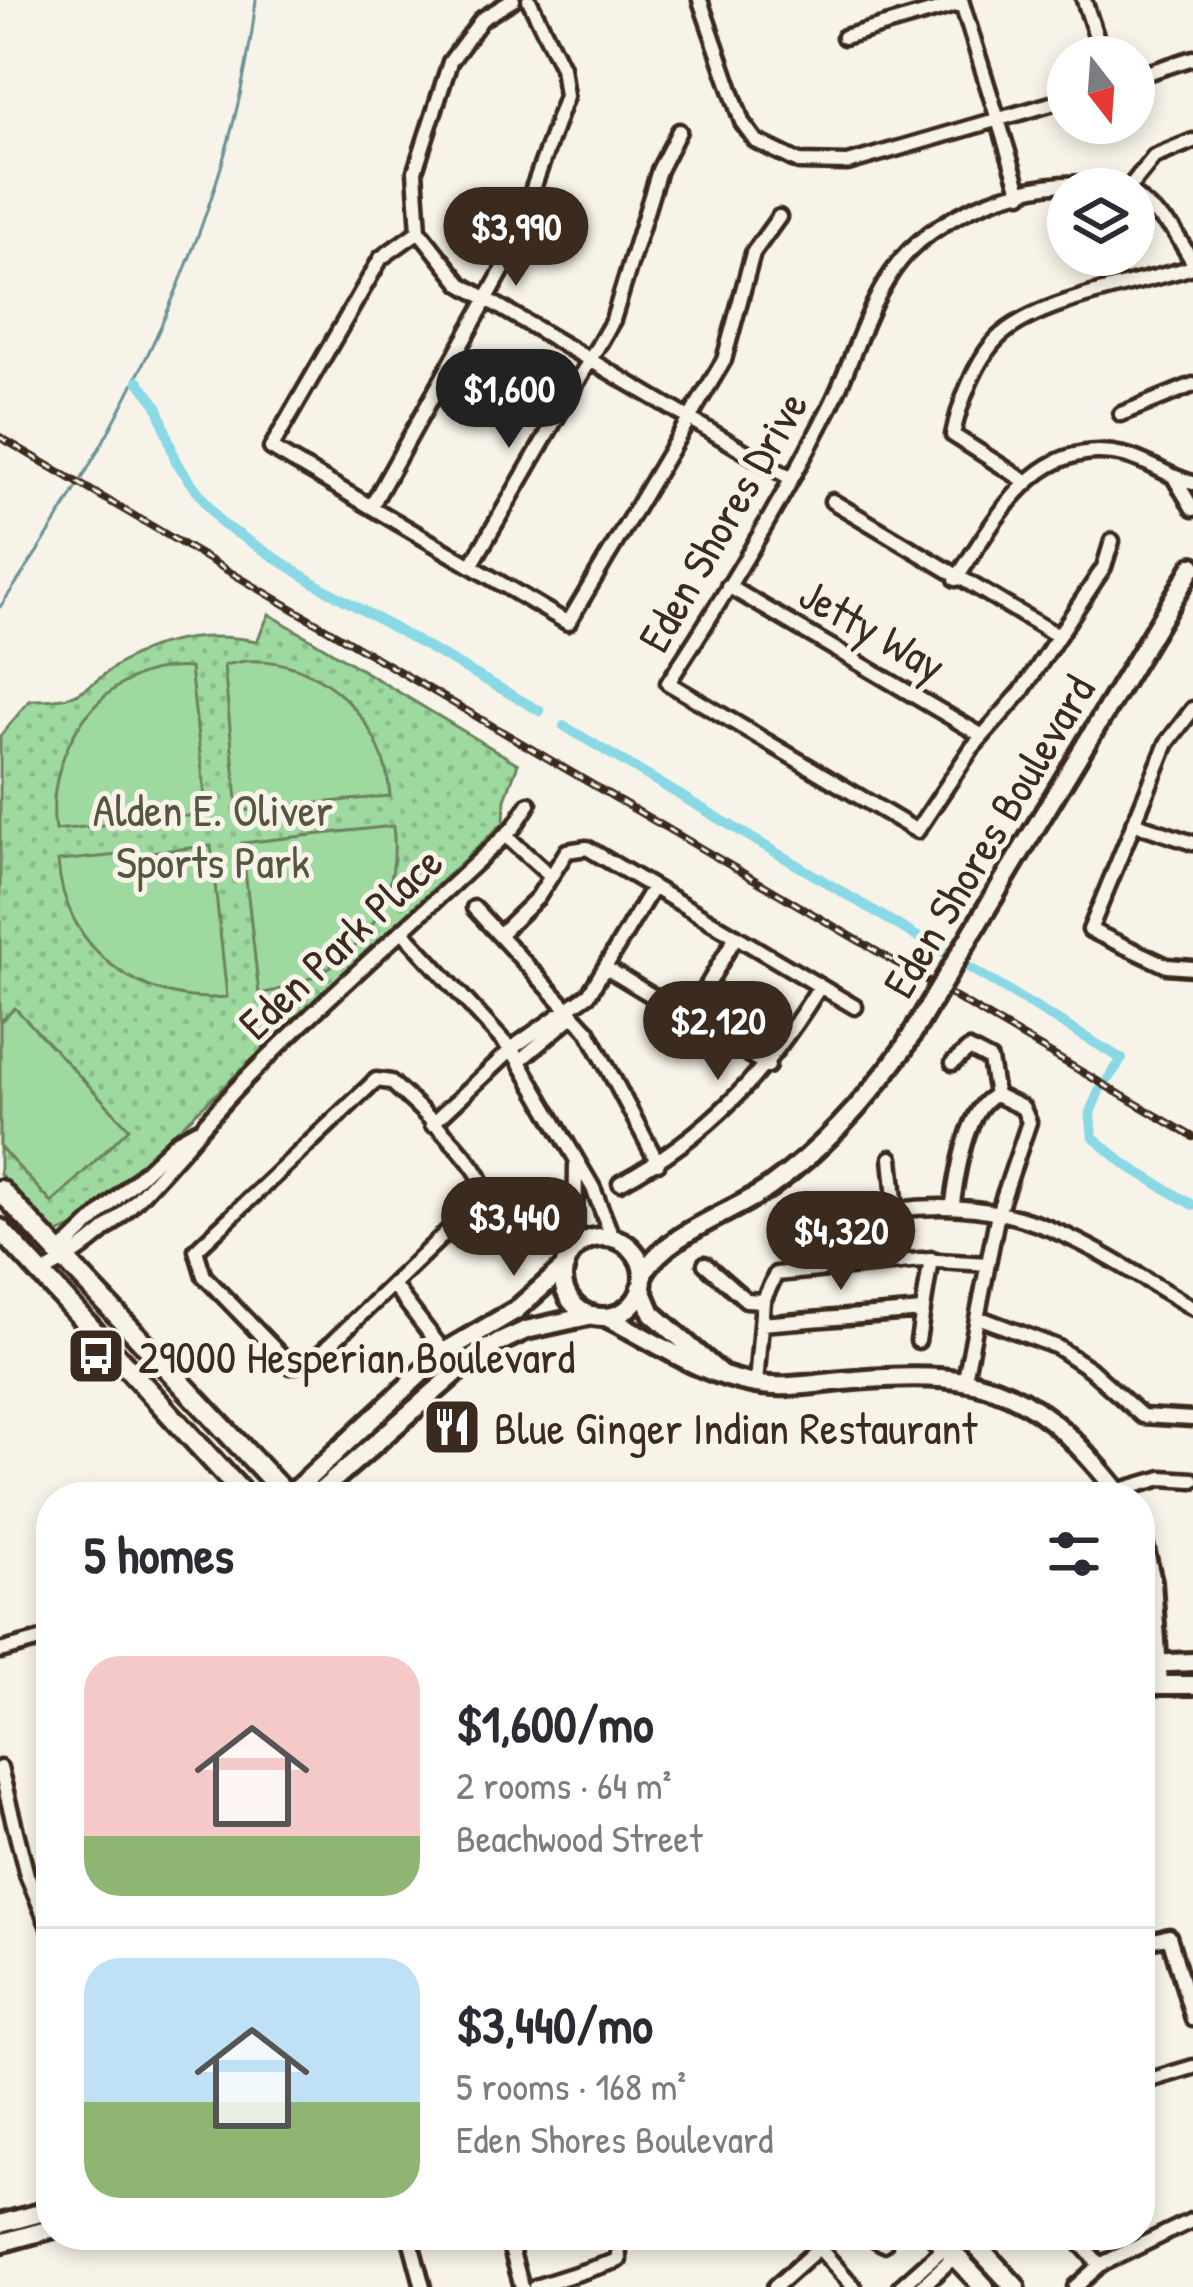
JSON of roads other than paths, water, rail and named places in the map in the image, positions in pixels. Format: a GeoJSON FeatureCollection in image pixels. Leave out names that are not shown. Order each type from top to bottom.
{"type":"FeatureCollection","features":[{"type":"Feature","properties":{"kind":"main road"},"geometry":{"type":"LineString","coordinates":[[0,1190],[274,1482]]}},
{"type":"Feature","properties":{"kind":"main road"},"geometry":{"type":"LineString","coordinates":[[0,1229],[232,1482]]}},
{"type":"Feature","properties":{"kind":"main road"},"geometry":{"type":"LineString","coordinates":[[950,2250],[984,2287]]}},
{"type":"Feature","properties":{"kind":"main road"},"geometry":{"type":"LineString","coordinates":[[972,2250],[992,2261]]}},
{"type":"Feature","properties":{"kind":"main road"},"geometry":{"type":"LineString","coordinates":[[981,2250],[1015,2287]]}},
{"type":"Feature","properties":{"kind":"street"},"geometry":{"type":"LineString","coordinates":[[513,0],[482,19],[450,62],[415,170],[419,231],[442,266],[488,300],[790,478]]}},
{"type":"Feature","properties":{"kind":"street"},"geometry":{"type":"LineString","coordinates":[[371,507],[506,264],[566,96],[562,67],[529,0]]}},
{"type":"Feature","properties":{"kind":"street"},"geometry":{"type":"LineString","coordinates":[[700,0],[742,122],[756,141],[799,162],[848,163],[1047,106]]}},
{"type":"Feature","properties":{"kind":"street"},"geometry":{"type":"LineString","coordinates":[[1084,0],[1096,36]]}},
{"type":"Feature","properties":{"kind":"street"},"geometry":{"type":"LineString","coordinates":[[844,37],[962,2],[1021,194]]}},
{"type":"Feature","properties":{"kind":"street"},"geometry":{"type":"LineString","coordinates":[[1155,70],[1193,58]]}},
{"type":"Feature","properties":{"kind":"street"},"geometry":{"type":"LineString","coordinates":[[471,566],[613,320],[658,170],[679,131]]}},
{"type":"Feature","properties":{"kind":"street"},"geometry":{"type":"LineString","coordinates":[[1147,168],[1154,157],[1193,141]]}},
{"type":"Feature","properties":{"kind":"street","name":"Eden Shores Drive"},"geometry":{"type":"LineString","coordinates":[[1047,188],[961,215],[904,256],[790,478],[668,682],[917,831],[981,736],[1022,692],[1104,567],[1112,541]]}},
{"type":"Feature","properties":{"kind":"street"},"geometry":{"type":"LineString","coordinates":[[1025,481],[953,435],[987,350],[1004,332],[1030,317],[1193,264],[1173,229],[1155,213]]}},
{"type":"Feature","properties":{"kind":"street"},"geometry":{"type":"LineString","coordinates":[[419,231],[381,258],[271,448],[568,623],[724,360],[753,253],[779,217]]}},
{"type":"Feature","properties":{"kind":"street"},"geometry":{"type":"LineString","coordinates":[[1121,414],[1193,385]]}},
{"type":"Feature","properties":{"kind":"street"},"geometry":{"type":"LineString","coordinates":[[956,579],[1025,481],[1055,462],[1108,453],[1150,464],[1193,484]]}},
{"type":"Feature","properties":{"kind":"street"},"geometry":{"type":"LineString","coordinates":[[1174,479],[1193,509]]}},
{"type":"Feature","properties":{"kind":"street"},"geometry":{"type":"LineString","coordinates":[[832,501],[1058,636]]}},
{"type":"Feature","properties":{"kind":"street","name":"Eden Shores Boulevard"},"geometry":{"type":"LineString","coordinates":[[657,1250],[734,1212],[812,1154],[867,1097],[904,1048],[1193,568]]}},
{"type":"Feature","properties":{"kind":"street","name":"Jetty Way"},"geometry":{"type":"LineString","coordinates":[[728,586],[981,736]]}},
{"type":"Feature","properties":{"kind":"street"},"geometry":{"type":"LineString","coordinates":[[1193,710],[1167,742],[1090,930],[1167,966],[1193,968]]}},
{"type":"Feature","properties":{"kind":"street","name":"Eden Park Place"},"geometry":{"type":"LineString","coordinates":[[42,1273],[187,1148],[198,1130],[505,835],[529,804]]}},
{"type":"Feature","properties":{"kind":"street"},"geometry":{"type":"LineString","coordinates":[[1133,823],[1193,843]]}},
{"type":"Feature","properties":{"kind":"street"},"geometry":{"type":"LineString","coordinates":[[505,835],[549,874]]}},
{"type":"Feature","properties":{"kind":"street"},"geometry":{"type":"LineString","coordinates":[[500,934],[538,896],[567,851],[587,848],[855,1007]]}},
{"type":"Feature","properties":{"kind":"street"},"geometry":{"type":"LineString","coordinates":[[432,1124],[515,1055],[568,1019],[571,1009],[608,969],[653,887]]}},
{"type":"Feature","properties":{"kind":"street"},"geometry":{"type":"LineString","coordinates":[[474,908],[571,1009],[658,1163]]}},
{"type":"Feature","properties":{"kind":"street"},"geometry":{"type":"LineString","coordinates":[[404,933],[515,1055],[642,1280],[652,1312],[721,1374]]}},
{"type":"Feature","properties":{"kind":"street"},"geometry":{"type":"LineString","coordinates":[[689,1017],[736,936]]}},
{"type":"Feature","properties":{"kind":"street"},"geometry":{"type":"LineString","coordinates":[[608,969],[768,1066]]}},
{"type":"Feature","properties":{"kind":"street"},"geometry":{"type":"LineString","coordinates":[[620,1183],[691,1142],[768,1066],[820,986]]}},
{"type":"Feature","properties":{"kind":"street"},"geometry":{"type":"LineString","coordinates":[[953,1063],[965,1049],[990,1060],[996,1095]]}},
{"type":"Feature","properties":{"kind":"street"},"geometry":{"type":"LineString","coordinates":[[376,1079],[391,1082],[432,1124],[483,1178],[485,1195],[312,1362],[295,1367],[204,1276],[194,1255],[202,1241],[376,1079]]}},
{"type":"Feature","properties":{"kind":"street"},"geometry":{"type":"LineString","coordinates":[[953,1203],[982,1104],[996,1095]]}},
{"type":"Feature","properties":{"kind":"street"},"geometry":{"type":"LineString","coordinates":[[965,1379],[998,1213],[1029,1122],[1023,1108],[996,1095]]}},
{"type":"Feature","properties":{"kind":"street"},"geometry":{"type":"LineString","coordinates":[[304,1482],[444,1352],[537,1295],[565,1267],[575,1249],[576,1158]]}},
{"type":"Feature","properties":{"kind":"street"},"geometry":{"type":"LineString","coordinates":[[891,1158],[901,1262]]}},
{"type":"Feature","properties":{"kind":"street"},"geometry":{"type":"LineString","coordinates":[[896,1210],[953,1203],[1066,1234],[1193,1308]]}},
{"type":"Feature","properties":{"kind":"street"},"geometry":{"type":"LineString","coordinates":[[804,1217],[818,1269]]}},
{"type":"Feature","properties":{"kind":"street"},"geometry":{"type":"LineString","coordinates":[[330,1482],[457,1367],[504,1338],[628,1307],[657,1250],[593,1239],[575,1249]]}},
{"type":"Feature","properties":{"kind":"street"},"geometry":{"type":"LineString","coordinates":[[756,1384],[763,1301],[776,1274],[931,1259],[988,1264]]}},
{"type":"Feature","properties":{"kind":"street"},"geometry":{"type":"LineString","coordinates":[[918,1341],[931,1259]]}},
{"type":"Feature","properties":{"kind":"street"},"geometry":{"type":"LineString","coordinates":[[705,1264],[746,1300],[763,1301]]}},
{"type":"Feature","properties":{"kind":"street"},"geometry":{"type":"LineString","coordinates":[[565,1267],[570,1300],[688,1366],[756,1384],[932,1375],[965,1379],[1025,1401],[1051,1418],[1097,1462],[1110,1482]]}},
{"type":"Feature","properties":{"kind":"street"},"geometry":{"type":"LineString","coordinates":[[393,1285],[457,1367]]}},
{"type":"Feature","properties":{"kind":"street"},"geometry":{"type":"LineString","coordinates":[[761,1324],[923,1311]]}},
{"type":"Feature","properties":{"kind":"street"},"geometry":{"type":"LineString","coordinates":[[978,1317],[1057,1347],[1103,1379],[1142,1416],[1193,1420]]}},
{"type":"Feature","properties":{"kind":"street"},"geometry":{"type":"LineString","coordinates":[[1152,1482],[1193,1480]]}},
{"type":"Feature","properties":{"kind":"street"},"geometry":{"type":"LineString","coordinates":[[0,1651],[36,1640]]}},
{"type":"Feature","properties":{"kind":"street"},"geometry":{"type":"LineString","coordinates":[[1155,1664],[1193,1663]]}},
{"type":"Feature","properties":{"kind":"street"},"geometry":{"type":"LineString","coordinates":[[1155,1685],[1193,1685]]}},
{"type":"Feature","properties":{"kind":"street"},"geometry":{"type":"LineString","coordinates":[[0,1768],[36,1896]]}},
{"type":"Feature","properties":{"kind":"street"},"geometry":{"type":"LineString","coordinates":[[1155,1940],[1168,1936],[1193,2019]]}},
{"type":"Feature","properties":{"kind":"street"},"geometry":{"type":"LineString","coordinates":[[1155,2078],[1193,2067]]}},
{"type":"Feature","properties":{"kind":"street"},"geometry":{"type":"LineString","coordinates":[[0,2224],[36,2214]]}},
{"type":"Feature","properties":{"kind":"street"},"geometry":{"type":"LineString","coordinates":[[1155,2238],[1193,2220]]}},
{"type":"Feature","properties":{"kind":"street"},"geometry":{"type":"LineString","coordinates":[[0,2243],[36,2233]]}},
{"type":"Feature","properties":{"kind":"street"},"geometry":{"type":"LineString","coordinates":[[413,2250],[423,2287]]}},
{"type":"Feature","properties":{"kind":"street"},"geometry":{"type":"LineString","coordinates":[[511,2250],[522,2287]]}},
{"type":"Feature","properties":{"kind":"street"},"geometry":{"type":"LineString","coordinates":[[535,2287],[619,2260],[619,2250]]}},
{"type":"Feature","properties":{"kind":"street"},"geometry":{"type":"LineString","coordinates":[[776,2287],[817,2250]]}},
{"type":"Feature","properties":{"kind":"street"},"geometry":{"type":"LineString","coordinates":[[821,2250],[854,2287]]}},
{"type":"Feature","properties":{"kind":"street"},"geometry":{"type":"LineString","coordinates":[[900,2287],[940,2250]]}},
{"type":"Feature","properties":{"kind":"street"},"geometry":{"type":"LineString","coordinates":[[920,2287],[942,2250]]}},
{"type":"Feature","properties":{"kind":"street"},"geometry":{"type":"LineString","coordinates":[[1086,2250],[1100,2265]]}},
{"type":"Feature","properties":{"kind":"street"},"geometry":{"type":"LineString","coordinates":[[1075,2287],[1100,2265],[1131,2250]]}},
{"type":"Feature","properties":{"kind":"waterway"},"geometry":{"type":"LineString","coordinates":[[0,607],[87,469],[164,318],[223,160],[256,0]]}},
{"type":"Feature","properties":{"kind":"waterway"},"geometry":{"type":"LineString","coordinates":[[138,381],[157,405],[176,462],[221,523],[316,584],[540,711]]}},
{"type":"Feature","properties":{"kind":"waterway"},"geometry":{"type":"LineString","coordinates":[[564,726],[1122,1059],[1108,1079]]}},
{"type":"Feature","properties":{"kind":"waterway"},"geometry":{"type":"LineString","coordinates":[[1099,1091],[1090,1113],[1093,1137],[1126,1165],[1193,1205]]}},
{"type":"Feature","properties":{"kind":"railway"},"geometry":{"type":"LineString","coordinates":[[0,437],[1193,1137]]}},
{"type":"Feature","properties":{"kind":"place","name":"29000 Hesperian Boulevard"},"geometry":{"type":"Point","coordinates":[96,1356]}},
{"type":"Feature","properties":{"kind":"place","name":"Blue Ginger Indian Restaurant"},"geometry":{"type":"Point","coordinates":[452,1427]}},
{"type":"Feature","properties":{"kind":"park label","name":"Alden E. Oliver Sports Park"},"geometry":{"type":"Point","coordinates":[213,835]}}]}
